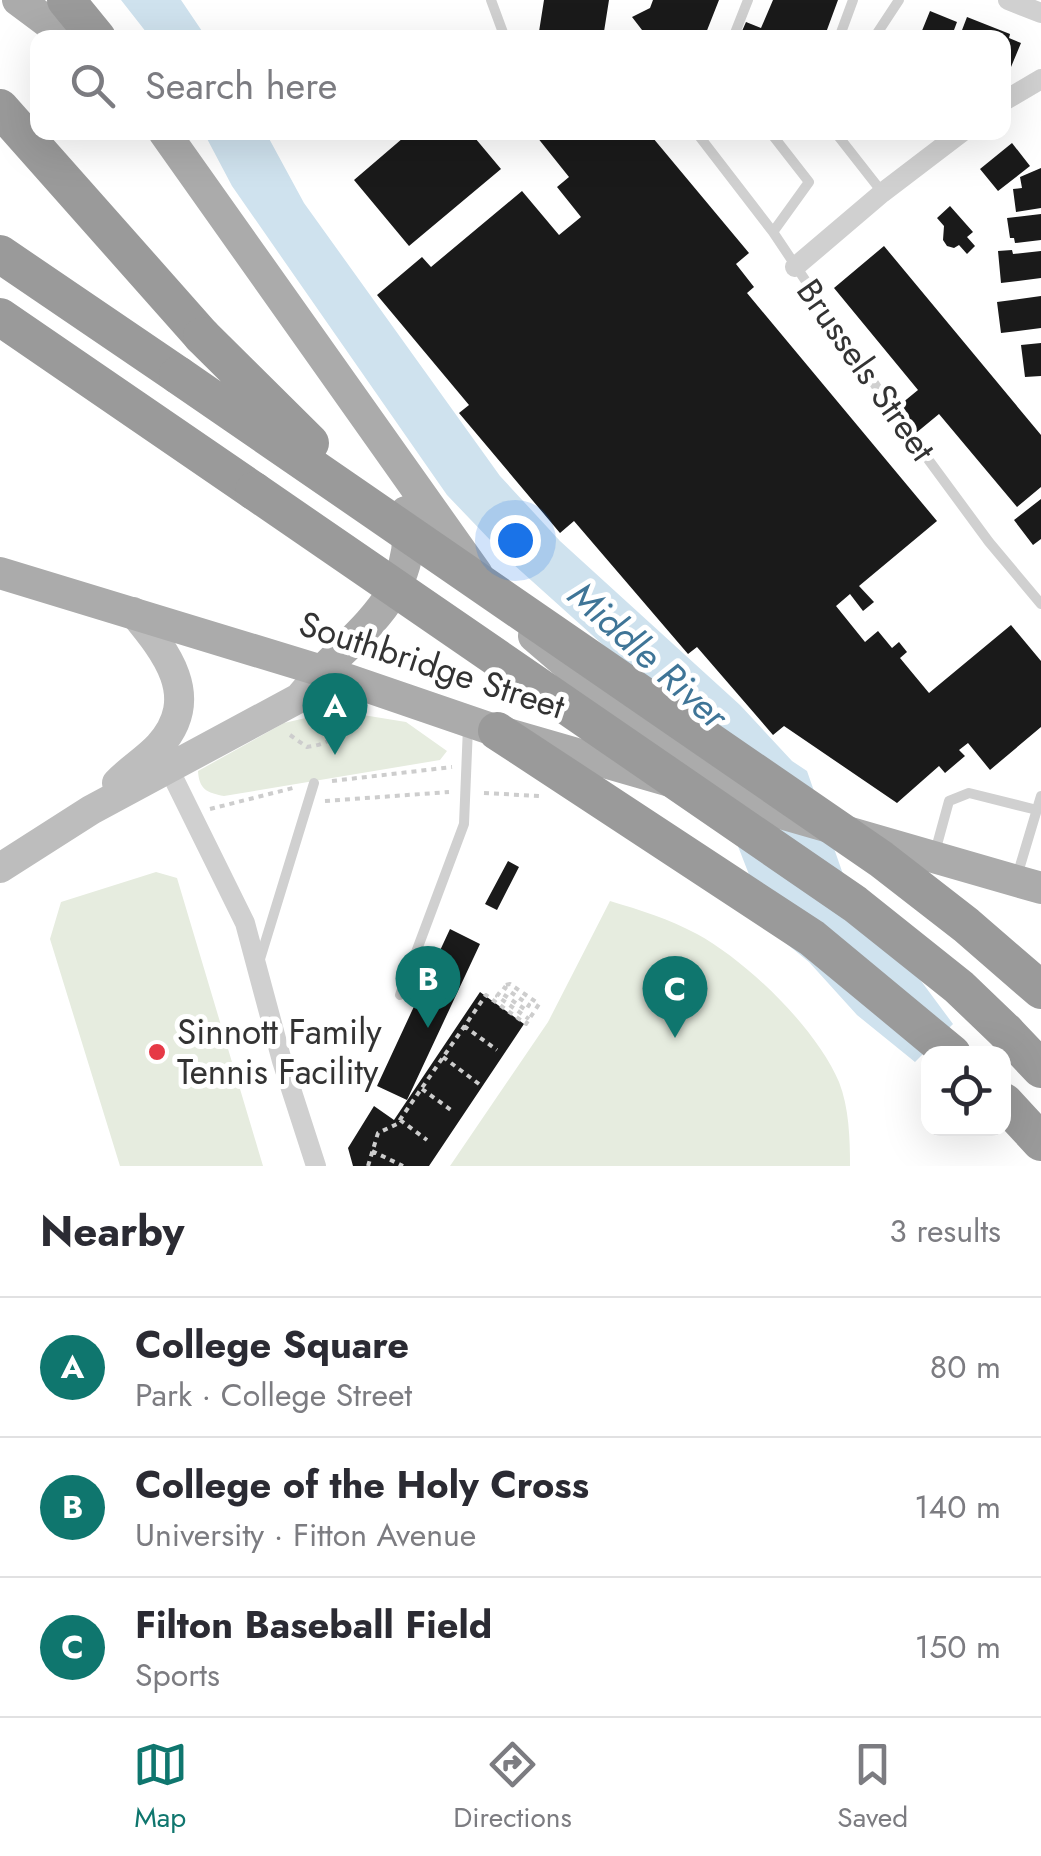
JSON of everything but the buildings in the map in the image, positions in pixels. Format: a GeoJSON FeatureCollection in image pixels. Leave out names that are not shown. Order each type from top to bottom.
{"type":"FeatureCollection","features":[{"type":"Feature","properties":{"kind":"highway"},"geometry":{"type":"LineString","coordinates":[[66,0],[91,30]]}},
{"type":"Feature","properties":{"kind":"highway"},"geometry":{"type":"LineString","coordinates":[[0,108],[202,336],[300,434],[424,545]]}},
{"type":"Feature","properties":{"kind":"highway"},"geometry":{"type":"LineString","coordinates":[[0,254],[881,859],[1041,990]]}},
{"type":"Feature","properties":{"kind":"highway"},"geometry":{"type":"LineString","coordinates":[[0,316],[825,882],[908,944],[1041,1069]]}},
{"type":"Feature","properties":{"kind":"highway"},"geometry":{"type":"LineString","coordinates":[[482,726],[726,878],[854,970],[943,1046]]}},
{"type":"Feature","properties":{"kind":"highway"},"geometry":{"type":"LineString","coordinates":[[1011,1110],[1041,1142]]}},
{"type":"Feature","properties":{"kind":"main road"},"geometry":{"type":"LineString","coordinates":[[18,0],[58,30]]}},
{"type":"Feature","properties":{"kind":"main road"},"geometry":{"type":"LineString","coordinates":[[170,140],[456,549],[508,610],[594,690],[694,773]]}},
{"type":"Feature","properties":{"kind":"main road"},"geometry":{"type":"LineString","coordinates":[[322,672],[387,604],[407,558],[409,526],[383,442]]}},
{"type":"Feature","properties":{"kind":"main road","name":"Southbridge Street"},"geometry":{"type":"LineString","coordinates":[[0,573],[134,612],[482,726],[694,773],[841,828],[1028,884]]}},
{"type":"Feature","properties":{"kind":"street"},"geometry":{"type":"LineString","coordinates":[[1008,0],[1041,13]]}},
{"type":"Feature","properties":{"kind":"street"},"geometry":{"type":"LineString","coordinates":[[1011,97],[1041,80]]}},
{"type":"Feature","properties":{"kind":"street"},"geometry":{"type":"LineString","coordinates":[[796,268],[882,193],[952,140]]}},
{"type":"Feature","properties":{"kind":"street"},"geometry":{"type":"LineString","coordinates":[[90,810],[163,742],[177,712],[180,697],[173,669],[163,648],[134,612]]}},
{"type":"Feature","properties":{"kind":"street"},"geometry":{"type":"LineString","coordinates":[[0,868],[90,810],[299,698],[322,672]]}},
{"type":"Feature","properties":{"kind":"street"},"geometry":{"type":"LineString","coordinates":[[170,769],[233,893],[258,964],[282,1062],[316,1166]]}},
{"type":"Feature","properties":{"kind":"lane"},"geometry":{"type":"LineString","coordinates":[[491,0],[502,30]]}},
{"type":"Feature","properties":{"kind":"lane"},"geometry":{"type":"LineString","coordinates":[[736,30],[748,0]]}},
{"type":"Feature","properties":{"kind":"lane"},"geometry":{"type":"LineString","coordinates":[[842,30],[852,0]]}},
{"type":"Feature","properties":{"kind":"lane"},"geometry":{"type":"LineString","coordinates":[[879,30],[899,0]]}},
{"type":"Feature","properties":{"kind":"lane","name":"Brussels Street"},"geometry":{"type":"LineString","coordinates":[[702,140],[773,232],[906,429],[989,542],[1041,604]]}},
{"type":"Feature","properties":{"kind":"lane"},"geometry":{"type":"LineString","coordinates":[[773,232],[809,182],[779,140]]}},
{"type":"Feature","properties":{"kind":"lane"},"geometry":{"type":"LineString","coordinates":[[841,140],[882,193]]}},
{"type":"Feature","properties":{"kind":"lane"},"geometry":{"type":"LineString","coordinates":[[400,994],[464,824],[466,792],[482,726]]}},
{"type":"Feature","properties":{"kind":"lane"},"geometry":{"type":"LineString","coordinates":[[258,964],[314,783]]}},
{"type":"Feature","properties":{"kind":"lane"},"geometry":{"type":"LineString","coordinates":[[934,856],[949,801],[968,794],[1037,810]]}},
{"type":"Feature","properties":{"kind":"lane"},"geometry":{"type":"LineString","coordinates":[[1028,884],[1041,796]]}},
{"type":"Feature","properties":{"kind":"path"},"geometry":{"type":"LineString","coordinates":[[286,726],[291,737],[307,747],[327,744],[344,718]]}},
{"type":"Feature","properties":{"kind":"path"},"geometry":{"type":"LineString","coordinates":[[314,783],[325,802],[365,796],[466,792],[544,796]]}},
{"type":"Feature","properties":{"kind":"path"},"geometry":{"type":"LineString","coordinates":[[368,1166],[378,1132],[400,1120],[486,995],[526,1024],[530,1019],[539,1004],[510,984],[502,986],[529,1006],[526,1010],[500,992],[497,996],[530,1019]]}},
{"type":"Feature","properties":{"kind":"path"},"geometry":{"type":"LineString","coordinates":[[464,1026],[496,1050]]}},
{"type":"Feature","properties":{"kind":"path"},"geometry":{"type":"LineString","coordinates":[[443,1057],[479,1084]]}},
{"type":"Feature","properties":{"kind":"path"},"geometry":{"type":"LineString","coordinates":[[421,1088],[451,1110]]}},
{"type":"Feature","properties":{"kind":"path"},"geometry":{"type":"LineString","coordinates":[[400,1120],[427,1140]]}},
{"type":"Feature","properties":{"kind":"path"},"geometry":{"type":"LineString","coordinates":[[371,1150],[403,1166]]}},
{"type":"Feature","properties":{"kind":"shaded area"},"geometry":{"type":"Polygon","coordinates":[[[323,714],[406,722],[447,751],[440,760],[224,796],[202,786],[198,771],[284,723],[323,714]]]}},
{"type":"Feature","properties":{"kind":"shaded area","name":"Sinnott Family Tennis Facility"},"geometry":{"type":"Polygon","coordinates":[[[156,872],[177,878],[263,1166],[120,1166],[50,939],[61,902],[156,872]]]}},
{"type":"Feature","properties":{"kind":"shaded area"},"geometry":{"type":"Polygon","coordinates":[[[610,901],[697,934],[737,961],[778,998],[814,1040],[839,1082],[847,1112],[850,1166],[450,1166],[548,1022],[610,901]]]}},
{"type":"Feature","properties":{"kind":"water"},"geometry":{"type":"Polygon","coordinates":[[[121,0],[181,0],[201,30],[145,30],[121,0]]]}},
{"type":"Feature","properties":{"kind":"water","name":"Middle River"},"geometry":{"type":"Polygon","coordinates":[[[208,140],[270,140],[304,203],[500,476],[560,541],[807,771],[844,877],[953,1024],[931,1046],[921,1046],[921,1056],[915,1062],[857,1015],[809,962],[771,931],[690,723],[513,564],[447,495],[232,186],[208,140]]]}},
{"type":"Feature","properties":{"kind":"place","name":"College Square"},"geometry":{"type":"Point","coordinates":[335,755]}},
{"type":"Feature","properties":{"kind":"place","name":"College of the Holy Cross"},"geometry":{"type":"Point","coordinates":[428,1028]}},
{"type":"Feature","properties":{"kind":"place","name":"Filton Baseball Field"},"geometry":{"type":"Point","coordinates":[675,1038]}},
{"type":"Feature","properties":{"kind":"place","name":"Sinnott Family Tennis Facility"},"geometry":{"type":"Point","coordinates":[157,1052]}}]}
